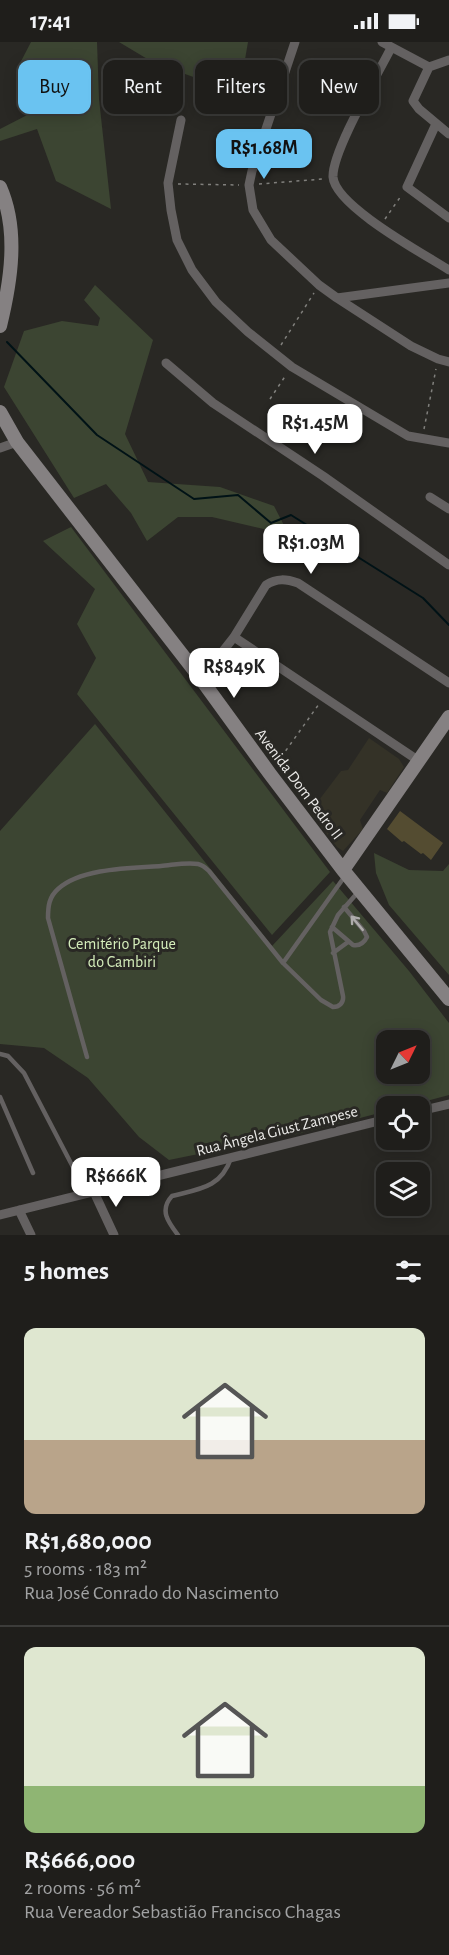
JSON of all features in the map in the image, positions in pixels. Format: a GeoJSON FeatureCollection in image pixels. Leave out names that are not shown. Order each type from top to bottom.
{"type":"FeatureCollection","features":[{"type":"Feature","properties":{"kind":"street"},"geometry":{"type":"LineString","coordinates":[[295,42],[249,185],[253,210],[271,240],[319,285],[411,346],[449,362]]}},
{"type":"Feature","properties":{"kind":"street"},"geometry":{"type":"LineString","coordinates":[[382,42],[429,67]]}},
{"type":"Feature","properties":{"kind":"street"},"geometry":{"type":"LineString","coordinates":[[391,48],[341,146],[333,178],[336,187],[354,208],[449,270]]}},
{"type":"Feature","properties":{"kind":"street"},"geometry":{"type":"LineString","coordinates":[[449,60],[429,67],[413,101],[419,110],[449,134]]}},
{"type":"Feature","properties":{"kind":"street"},"geometry":{"type":"LineString","coordinates":[[181,120],[168,183],[177,240],[192,270],[216,302],[248,332],[292,367],[408,436],[449,443]]}},
{"type":"Feature","properties":{"kind":"street"},"geometry":{"type":"LineString","coordinates":[[436,124],[406,188],[449,218]]}},
{"type":"Feature","properties":{"kind":"street"},"geometry":{"type":"LineString","coordinates":[[0,187],[9,214],[11,233],[10,264],[0,326]]}},
{"type":"Feature","properties":{"kind":"street"},"geometry":{"type":"LineString","coordinates":[[337,298],[449,283]]}},
{"type":"Feature","properties":{"kind":"street"},"geometry":{"type":"LineString","coordinates":[[166,363],[213,403],[323,476],[449,565]]}},
{"type":"Feature","properties":{"kind":"street","name":"Avenida Dom Pedro II"},"geometry":{"type":"LineString","coordinates":[[0,412],[17,442],[201,680],[341,868],[449,999]]}},
{"type":"Feature","properties":{"kind":"street"},"geometry":{"type":"LineString","coordinates":[[0,448],[17,442]]}},
{"type":"Feature","properties":{"kind":"street"},"geometry":{"type":"LineString","coordinates":[[430,497],[449,509]]}},
{"type":"Feature","properties":{"kind":"street"},"geometry":{"type":"LineString","coordinates":[[201,680],[234,637],[266,585],[274,580],[287,579],[298,583],[449,683]]}},
{"type":"Feature","properties":{"kind":"street"},"geometry":{"type":"LineString","coordinates":[[234,637],[419,761]]}},
{"type":"Feature","properties":{"kind":"street"},"geometry":{"type":"LineString","coordinates":[[341,868],[352,858],[449,717]]}},
{"type":"Feature","properties":{"kind":"street"},"geometry":{"type":"LineString","coordinates":[[430,1109],[449,1104]]}},
{"type":"Feature","properties":{"kind":"street","name":"Rua Ângela Giust Zampese"},"geometry":{"type":"LineString","coordinates":[[0,1215],[376,1122]]}},
{"type":"Feature","properties":{"kind":"street"},"geometry":{"type":"LineString","coordinates":[[91,1193],[114,1235]]}},
{"type":"Feature","properties":{"kind":"street"},"geometry":{"type":"LineString","coordinates":[[19,1210],[31,1235]]}},
{"type":"Feature","properties":{"kind":"lane"},"geometry":{"type":"LineString","coordinates":[[87,1057],[48,918],[51,897],[59,888],[74,879],[122,869],[186,864],[203,866],[283,963],[321,1000],[333,1007],[337,1007],[344,1000],[330,932],[344,907],[359,890]]}},
{"type":"Feature","properties":{"kind":"lane"},"geometry":{"type":"LineString","coordinates":[[283,963],[341,868]]}},
{"type":"Feature","properties":{"kind":"lane"},"geometry":{"type":"LineString","coordinates":[[332,927],[348,942],[356,946],[367,937],[344,907]]}},
{"type":"Feature","properties":{"kind":"lane"},"geometry":{"type":"LineString","coordinates":[[333,953],[348,942]]}},
{"type":"Feature","properties":{"kind":"lane"},"geometry":{"type":"LineString","coordinates":[[0,1054],[8,1056],[24,1073],[91,1193]]}},
{"type":"Feature","properties":{"kind":"lane"},"geometry":{"type":"LineString","coordinates":[[0,1098],[33,1173]]}},
{"type":"Feature","properties":{"kind":"lane"},"geometry":{"type":"LineString","coordinates":[[178,1235],[167,1221],[165,1209],[168,1200],[172,1196],[210,1186],[226,1172],[232,1158]]}},
{"type":"Feature","properties":{"kind":"path"},"geometry":{"type":"LineString","coordinates":[[168,183],[202,186],[249,185],[333,178]]}},
{"type":"Feature","properties":{"kind":"path"},"geometry":{"type":"LineString","coordinates":[[380,226],[406,188]]}},
{"type":"Feature","properties":{"kind":"path"},"geometry":{"type":"LineString","coordinates":[[276,354],[319,285]]}},
{"type":"Feature","properties":{"kind":"path"},"geometry":{"type":"LineString","coordinates":[[422,439],[438,359]]}},
{"type":"Feature","properties":{"kind":"path"},"geometry":{"type":"LineString","coordinates":[[270,399],[292,367]]}},
{"type":"Feature","properties":{"kind":"path"},"geometry":{"type":"LineString","coordinates":[[270,774],[324,697]]}},
{"type":"Feature","properties":{"kind":"shaded area"},"geometry":{"type":"Polygon","coordinates":[[[369,738],[399,759],[404,767],[387,793],[380,790],[360,820],[363,829],[343,851],[337,847],[310,812],[341,771],[348,770],[369,738]]]}},
{"type":"Feature","properties":{"kind":"green space"},"geometry":{"type":"Polygon","coordinates":[[[31,42],[97,42],[99,99],[111,209],[56,181],[37,129],[0,141],[0,129],[29,114],[91,114],[91,60],[22,60],[31,42]]]}},
{"type":"Feature","properties":{"kind":"green space"},"geometry":{"type":"Polygon","coordinates":[[[119,42],[248,42],[245,60],[195,60],[195,78],[183,73],[183,60],[149,60],[119,42]]]}},
{"type":"Feature","properties":{"kind":"green space"},"geometry":{"type":"Polygon","coordinates":[[[95,285],[153,340],[125,434],[148,482],[220,487],[274,506],[289,535],[212,517],[178,517],[147,541],[131,513],[106,484],[74,498],[4,387],[24,331],[62,321],[98,326],[100,318],[84,300],[95,285]]]}},
{"type":"Feature","properties":{"kind":"green space"},"geometry":{"type":"Polygon","coordinates":[[[71,527],[330,872],[272,935],[77,694],[96,658],[77,624],[95,589],[43,541],[71,527]]]}},
{"type":"Feature","properties":{"kind":"green space","name":"Cemitério Parque do Cambiri"},"geometry":{"type":"Polygon","coordinates":[[[95,724],[272,946],[333,881],[409,971],[449,1023],[449,1095],[430,1100],[430,1096],[376,1096],[376,1114],[302,1133],[169,1160],[139,1137],[88,1078],[44,1048],[0,1044],[0,831],[95,724]]]}},
{"type":"Feature","properties":{"kind":"green space"},"geometry":{"type":"Polygon","coordinates":[[[374,853],[409,870],[443,871],[449,864],[449,975],[389,905],[376,873],[374,853]]]}},
{"type":"Feature","properties":{"kind":"building"},"geometry":{"type":"Polygon","coordinates":[[[400,811],[443,843],[431,860],[404,841],[402,842],[387,829],[400,811]]]}},
{"type":"Feature","properties":{"kind":"waterway"},"geometry":{"type":"LineString","coordinates":[[7,342],[97,435],[194,499],[238,495],[271,523],[291,515],[423,598],[449,625]]}}]}
